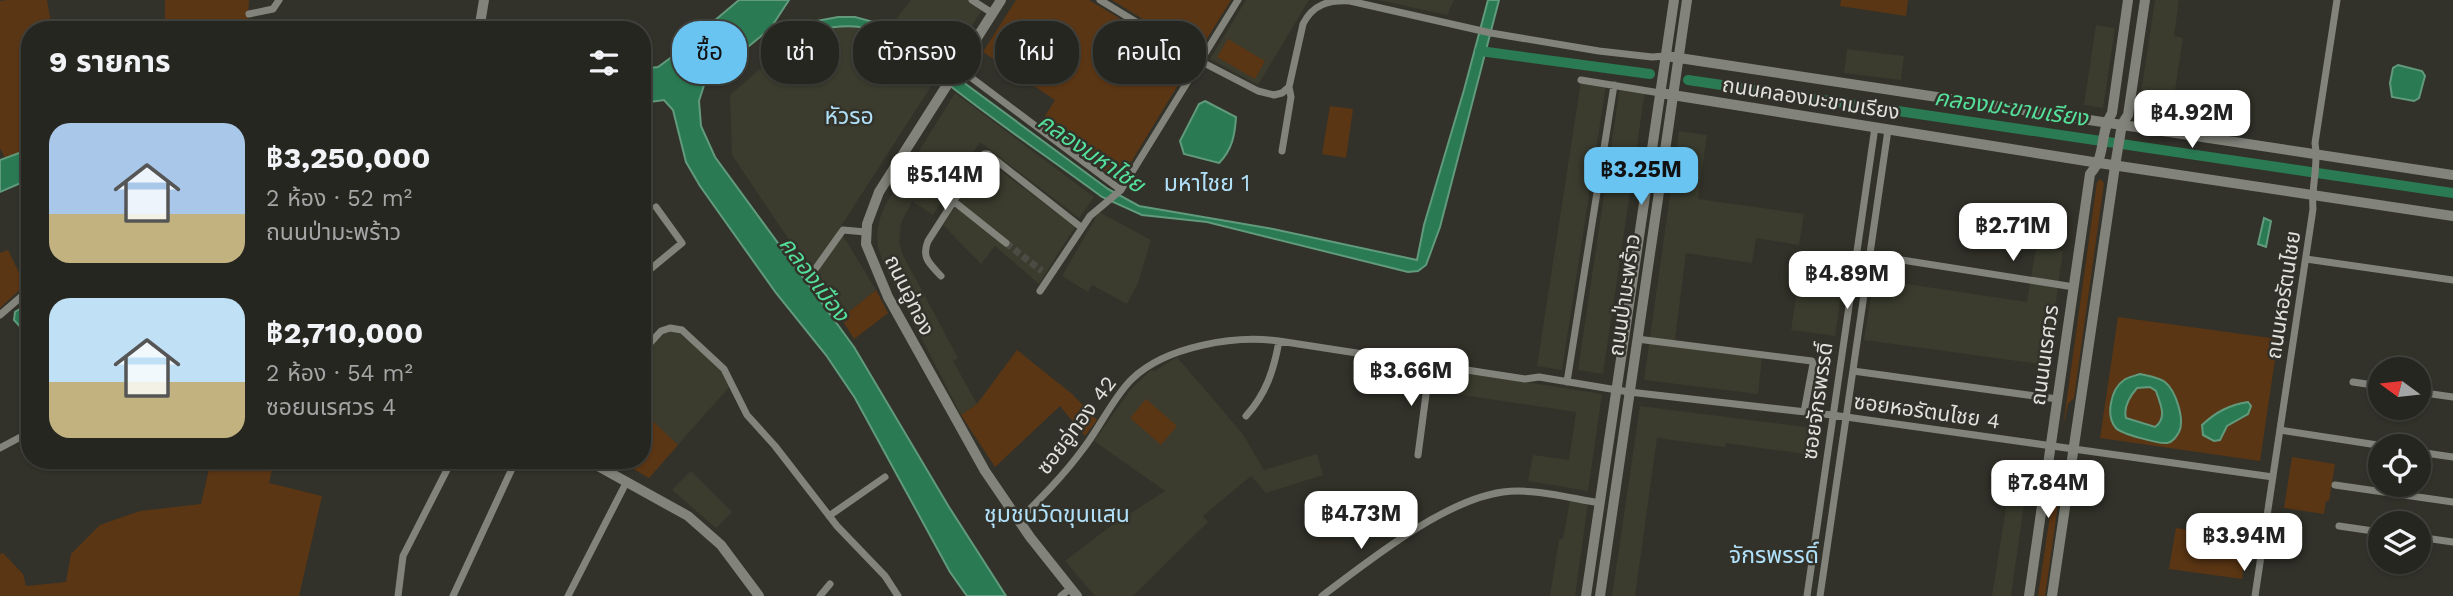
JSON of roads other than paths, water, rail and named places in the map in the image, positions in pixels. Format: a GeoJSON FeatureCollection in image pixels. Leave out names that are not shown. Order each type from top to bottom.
{"type":"FeatureCollection","features":[{"type":"Feature","properties":{"kind":"street"},"geometry":{"type":"LineString","coordinates":[[249,14],[273,9],[279,0]]}},
{"type":"Feature","properties":{"kind":"street"},"geometry":{"type":"LineString","coordinates":[[480,21],[484,0]]}},
{"type":"Feature","properties":{"kind":"street"},"geometry":{"type":"LineString","coordinates":[[972,0],[992,13]]}},
{"type":"Feature","properties":{"kind":"street","name":"ถนนอู่ทอง"},"geometry":{"type":"LineString","coordinates":[[981,30],[1001,0]]}},
{"type":"Feature","properties":{"kind":"street"},"geometry":{"type":"LineString","coordinates":[[1100,0],[1134,21]]}},
{"type":"Feature","properties":{"kind":"street"},"geometry":{"type":"LineString","coordinates":[[1206,51],[1238,0]]}},
{"type":"Feature","properties":{"kind":"street","name":"ถนนป่ามะพร้าว"},"geometry":{"type":"LineString","coordinates":[[1586,596],[1674,0]]}},
{"type":"Feature","properties":{"kind":"street","name":"ถนนป่ามะพร้าว"},"geometry":{"type":"LineString","coordinates":[[1600,596],[1688,0]]}},
{"type":"Feature","properties":{"kind":"street","name":"ถนนนเรศวร"},"geometry":{"type":"LineString","coordinates":[[2029,596],[2090,174],[2100,159],[2105,127],[2112,113],[2129,0]]}},
{"type":"Feature","properties":{"kind":"street","name":"ถนนนเรศวร"},"geometry":{"type":"LineString","coordinates":[[2052,596],[2116,161],[2121,129],[2128,115],[2145,0]]}},
{"type":"Feature","properties":{"kind":"street","name":"ถนนหอรัตนไชย"},"geometry":{"type":"LineString","coordinates":[[2255,596],[2313,209],[2315,143],[2337,0]]}},
{"type":"Feature","properties":{"kind":"street"},"geometry":{"type":"LineString","coordinates":[[1282,151],[1291,97],[1289,87],[1303,23],[1308,14],[1326,2],[1350,1],[1471,29],[1599,51],[1666,56]]}},
{"type":"Feature","properties":{"kind":"street","name":"ถนนคลองมะขามเรียง"},"geometry":{"type":"LineString","coordinates":[[1666,56],[2316,159],[2453,175]]}},
{"type":"Feature","properties":{"kind":"street"},"geometry":{"type":"LineString","coordinates":[[1206,64],[1268,95],[1282,93],[1289,87]]}},
{"type":"Feature","properties":{"kind":"street"},"geometry":{"type":"LineString","coordinates":[[1581,80],[1660,93]]}},
{"type":"Feature","properties":{"kind":"street","name":"ถนนอู่ทอง"},"geometry":{"type":"LineString","coordinates":[[947,84],[879,192],[870,213],[866,244],[871,261],[909,338],[985,471],[1018,521],[1074,592]]}},
{"type":"Feature","properties":{"kind":"street"},"geometry":{"type":"LineString","coordinates":[[975,84],[1119,191]]}},
{"type":"Feature","properties":{"kind":"street"},"geometry":{"type":"LineString","coordinates":[[1040,291],[1090,216],[1119,191],[1186,84]]}},
{"type":"Feature","properties":{"kind":"street"},"geometry":{"type":"LineString","coordinates":[[1567,382],[1614,85]]}},
{"type":"Feature","properties":{"kind":"street","name":"ถนนคลองมะขามเรียง"},"geometry":{"type":"LineString","coordinates":[[1660,93],[1888,130],[2313,190],[2453,216]]}},
{"type":"Feature","properties":{"kind":"street","name":"ซอยจักรพรรดิ์"},"geometry":{"type":"LineString","coordinates":[[1807,596],[1875,127]]}},
{"type":"Feature","properties":{"kind":"street","name":"ซอยจักรพรรดิ์"},"geometry":{"type":"LineString","coordinates":[[1820,596],[1888,130]]}},
{"type":"Feature","properties":{"kind":"street"},"geometry":{"type":"LineString","coordinates":[[941,276],[926,260],[924,251],[953,201],[986,154],[1082,228]]}},
{"type":"Feature","properties":{"kind":"street"},"geometry":{"type":"LineString","coordinates":[[899,161],[1006,243]]}},
{"type":"Feature","properties":{"kind":"street"},"geometry":{"type":"LineString","coordinates":[[1865,195],[1878,197]]}},
{"type":"Feature","properties":{"kind":"street"},"geometry":{"type":"LineString","coordinates":[[651,268],[681,243],[656,207]]}},
{"type":"Feature","properties":{"kind":"street"},"geometry":{"type":"LineString","coordinates":[[816,268],[843,230],[866,232]]}},
{"type":"Feature","properties":{"kind":"street"},"geometry":{"type":"LineString","coordinates":[[1870,255],[2074,287]]}},
{"type":"Feature","properties":{"kind":"street"},"geometry":{"type":"LineString","coordinates":[[2306,259],[2453,280]]}},
{"type":"Feature","properties":{"kind":"street"},"geometry":{"type":"LineString","coordinates":[[1042,271],[1050,278]]}},
{"type":"Feature","properties":{"kind":"street"},"geometry":{"type":"LineString","coordinates":[[1850,292],[1864,294]]}},
{"type":"Feature","properties":{"kind":"street"},"geometry":{"type":"LineString","coordinates":[[0,316],[21,297]]}},
{"type":"Feature","properties":{"kind":"street"},"geometry":{"type":"LineString","coordinates":[[651,342],[661,331],[670,328],[682,330],[724,369],[747,415],[771,440],[829,516],[885,576],[898,596]]}},
{"type":"Feature","properties":{"kind":"street","name":"ซอยหอรัตนไชย 4"},"geometry":{"type":"LineString","coordinates":[[1132,379],[1153,365],[1203,344],[1240,339],[1279,341],[1525,379],[1539,377],[1629,392],[1832,415],[2273,477]]}},
{"type":"Feature","properties":{"kind":"street"},"geometry":{"type":"LineString","coordinates":[[1637,339],[1812,361],[1804,412]]}},
{"type":"Feature","properties":{"kind":"street"},"geometry":{"type":"LineString","coordinates":[[1246,416],[1266,387],[1275,365],[1279,341]]}},
{"type":"Feature","properties":{"kind":"street"},"geometry":{"type":"LineString","coordinates":[[1418,455],[1430,364]]}},
{"type":"Feature","properties":{"kind":"street"},"geometry":{"type":"LineString","coordinates":[[1853,371],[2057,399]]}},
{"type":"Feature","properties":{"kind":"street","name":"ซอยอู่ทอง 42"},"geometry":{"type":"LineString","coordinates":[[1018,521],[1065,472],[1132,379]]}},
{"type":"Feature","properties":{"kind":"street"},"geometry":{"type":"LineString","coordinates":[[2353,382],[2368,384]]}},
{"type":"Feature","properties":{"kind":"street"},"geometry":{"type":"LineString","coordinates":[[2431,394],[2453,397]]}},
{"type":"Feature","properties":{"kind":"street"},"geometry":{"type":"LineString","coordinates":[[2280,430],[2368,444]]}},
{"type":"Feature","properties":{"kind":"street"},"geometry":{"type":"LineString","coordinates":[[0,449],[21,437]]}},
{"type":"Feature","properties":{"kind":"street"},"geometry":{"type":"LineString","coordinates":[[2431,454],[2453,457]]}},
{"type":"Feature","properties":{"kind":"street"},"geometry":{"type":"LineString","coordinates":[[398,596],[403,556],[447,469]]}},
{"type":"Feature","properties":{"kind":"street"},"geometry":{"type":"LineString","coordinates":[[454,596],[512,469]]}},
{"type":"Feature","properties":{"kind":"street"},"geometry":{"type":"LineString","coordinates":[[604,469],[681,511],[714,538],[758,596]]}},
{"type":"Feature","properties":{"kind":"street"},"geometry":{"type":"LineString","coordinates":[[829,516],[885,477]]}},
{"type":"Feature","properties":{"kind":"street"},"geometry":{"type":"LineString","coordinates":[[568,596],[627,481]]}},
{"type":"Feature","properties":{"kind":"street"},"geometry":{"type":"LineString","coordinates":[[2335,485],[2453,502]]}},
{"type":"Feature","properties":{"kind":"street"},"geometry":{"type":"LineString","coordinates":[[1322,596],[1416,529],[1477,497],[1527,492],[1600,503]]}},
{"type":"Feature","properties":{"kind":"street"},"geometry":{"type":"LineString","coordinates":[[1820,500],[1833,503]]}},
{"type":"Feature","properties":{"kind":"street"},"geometry":{"type":"LineString","coordinates":[[2339,526],[2368,530]]}},
{"type":"Feature","properties":{"kind":"street"},"geometry":{"type":"LineString","coordinates":[[2431,539],[2453,542]]}},
{"type":"Feature","properties":{"kind":"street"},"geometry":{"type":"LineString","coordinates":[[820,596],[830,584]]}},
{"type":"Feature","properties":{"kind":"street"},"geometry":{"type":"LineString","coordinates":[[1061,596],[1074,592]]}},
{"type":"Feature","properties":{"kind":"waterway","name":"คลองมะขามเรียง"},"geometry":{"type":"LineString","coordinates":[[1480,51],[1650,74]]}},
{"type":"Feature","properties":{"kind":"waterway","name":"คลองมะขามเรียง"},"geometry":{"type":"LineString","coordinates":[[1688,80],[2453,193]]}},
{"type":"Feature","properties":{"kind":"tunnel"},"geometry":{"type":"LineString","coordinates":[[1006,243],[1042,271]]}},
{"type":"Feature","properties":{"kind":"district","name":"หัวรอ"},"geometry":{"type":"Point","coordinates":[849,116]}},
{"type":"Feature","properties":{"kind":"district","name":"มหาไชย 1"},"geometry":{"type":"Point","coordinates":[1207,183]}},
{"type":"Feature","properties":{"kind":"district","name":"ชุมชนวัดขุนแสน"},"geometry":{"type":"Point","coordinates":[1057,514]}},
{"type":"Feature","properties":{"kind":"district","name":"จักรพรรดิ์"},"geometry":{"type":"Point","coordinates":[1774,555]}},
{"type":"Feature","properties":{"kind":"water label","name":"คลองมหาไชย"},"geometry":{"type":"Point","coordinates":[1091,153]}},
{"type":"Feature","properties":{"kind":"water label","name":"คลองเมือง"},"geometry":{"type":"Point","coordinates":[814,279]}}]}
